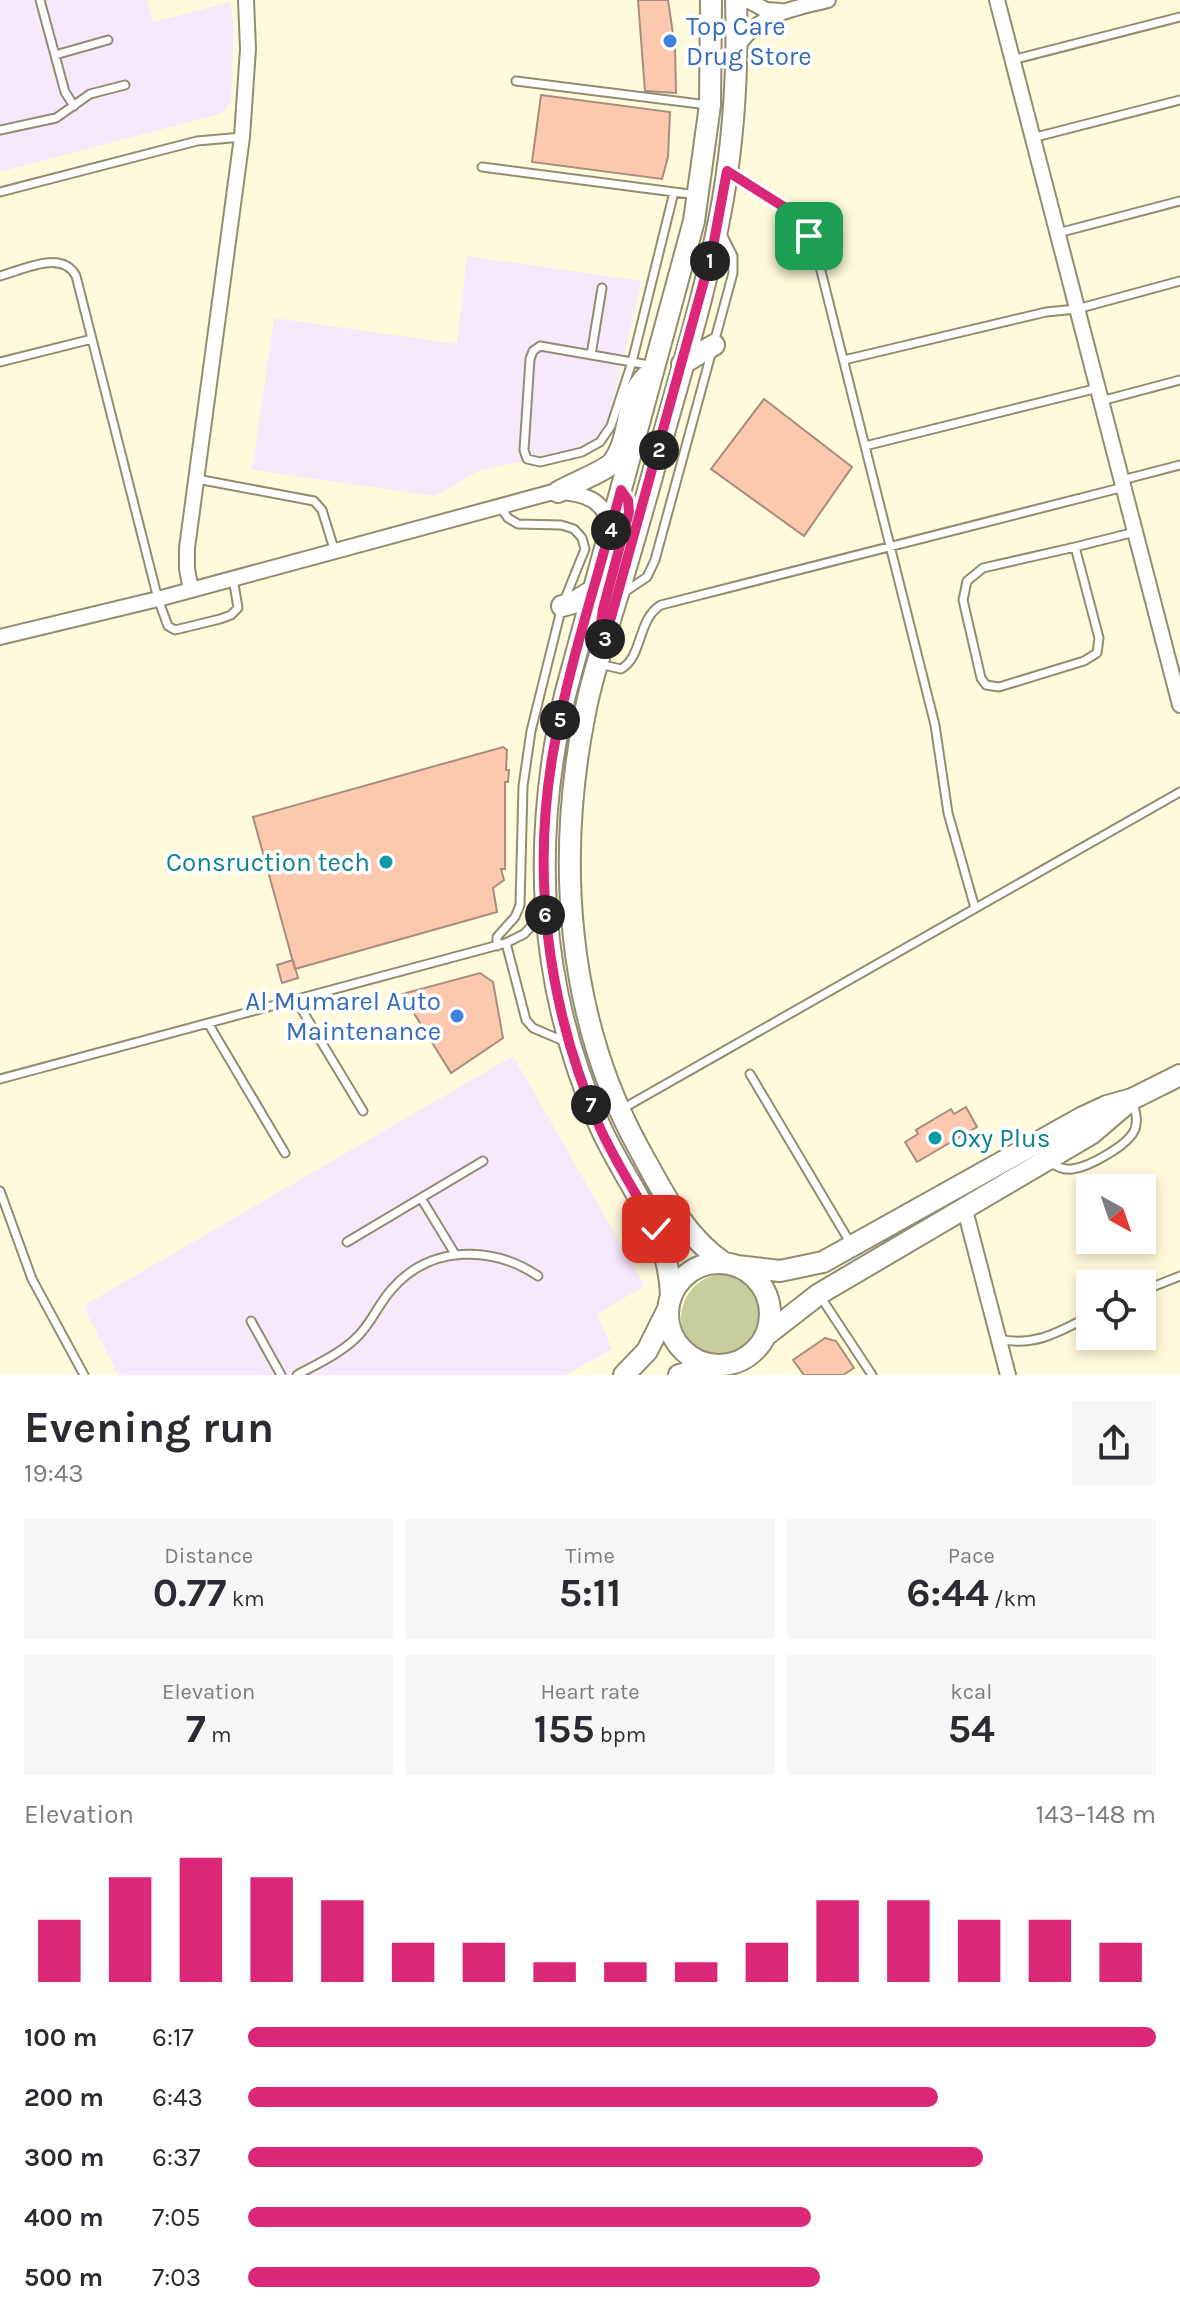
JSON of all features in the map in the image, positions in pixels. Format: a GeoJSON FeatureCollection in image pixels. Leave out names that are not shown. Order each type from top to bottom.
{"type":"FeatureCollection","features":[{"type":"Feature","properties":{"kind":"street"},"geometry":{"type":"LineString","coordinates":[[191,590],[186,558],[242,137],[248,49],[246,0]]}},
{"type":"Feature","properties":{"kind":"street"},"geometry":{"type":"LineString","coordinates":[[711,0],[710,105],[699,195],[682,274],[565,695],[551,770],[544,841],[545,912],[554,980],[571,1046],[600,1127],[660,1239],[669,1273],[672,1335],[687,1355],[712,1365]]}},
{"type":"Feature","properties":{"kind":"street"},"geometry":{"type":"LineString","coordinates":[[736,0],[733,113],[718,225],[585,714],[573,793],[569,886],[573,934],[587,1006],[605,1072],[620,1110],[680,1221],[696,1240],[757,1279],[764,1289],[770,1312],[765,1336]]}},
{"type":"Feature","properties":{"kind":"street"},"geometry":{"type":"LineString","coordinates":[[747,0],[766,10],[785,11]]}},
{"type":"Feature","properties":{"kind":"street"},"geometry":{"type":"LineString","coordinates":[[736,50],[756,25],[785,11],[828,0]]}},
{"type":"Feature","properties":{"kind":"street"},"geometry":{"type":"LineString","coordinates":[[997,0],[1180,705]]}},
{"type":"Feature","properties":{"kind":"street"},"geometry":{"type":"LineString","coordinates":[[682,364],[714,345]]}},
{"type":"Feature","properties":{"kind":"street"},"geometry":{"type":"LineString","coordinates":[[558,492],[610,465],[618,453],[636,389],[656,368]]}},
{"type":"Feature","properties":{"kind":"street"},"geometry":{"type":"LineString","coordinates":[[0,637],[158,599],[501,508],[593,480],[609,482],[621,490],[628,500],[629,512],[603,609],[601,624],[605,639]]}},
{"type":"Feature","properties":{"kind":"street"},"geometry":{"type":"LineString","coordinates":[[558,492],[580,494],[595,501],[606,513],[611,530]]}},
{"type":"Feature","properties":{"kind":"street"},"geometry":{"type":"LineString","coordinates":[[562,606],[571,605],[595,589]]}},
{"type":"Feature","properties":{"kind":"street"},"geometry":{"type":"LineString","coordinates":[[624,1375],[655,1338],[677,1284],[698,1267],[731,1264],[766,1271],[795,1270],[823,1262],[1083,1117],[1132,1099],[1180,1075]]}},
{"type":"Feature","properties":{"kind":"street"},"geometry":{"type":"LineString","coordinates":[[679,1375],[743,1359],[785,1317],[819,1294],[1102,1126],[1132,1099]]}},
{"type":"Feature","properties":{"kind":"street"},"geometry":{"type":"LineString","coordinates":[[965,1210],[1008,1375]]}},
{"type":"Feature","properties":{"kind":"lane"},"geometry":{"type":"LineString","coordinates":[[40,0],[65,92],[74,106]]}},
{"type":"Feature","properties":{"kind":"lane"},"geometry":{"type":"LineString","coordinates":[[1012,60],[1180,17]]}},
{"type":"Feature","properties":{"kind":"lane"},"geometry":{"type":"LineString","coordinates":[[55,55],[108,40]]}},
{"type":"Feature","properties":{"kind":"lane"},"geometry":{"type":"LineString","coordinates":[[516,81],[710,105]]}},
{"type":"Feature","properties":{"kind":"lane"},"geometry":{"type":"LineString","coordinates":[[0,130],[56,118],[90,94],[125,85]]}},
{"type":"Feature","properties":{"kind":"lane"},"geometry":{"type":"LineString","coordinates":[[1032,138],[1180,100]]}},
{"type":"Feature","properties":{"kind":"lane"},"geometry":{"type":"LineString","coordinates":[[0,192],[197,141],[242,137]]}},
{"type":"Feature","properties":{"kind":"lane"},"geometry":{"type":"LineString","coordinates":[[482,167],[699,195]]}},
{"type":"Feature","properties":{"kind":"lane"},"geometry":{"type":"LineString","coordinates":[[727,171],[784,207],[809,236],[818,259],[935,725],[948,813],[975,908]]}},
{"type":"Feature","properties":{"kind":"lane"},"geometry":{"type":"LineString","coordinates":[[656,368],[632,362],[544,346],[533,351],[524,450],[531,461],[540,462],[582,452],[600,442],[611,426],[632,362],[674,192]]}},
{"type":"Feature","properties":{"kind":"lane"},"geometry":{"type":"LineString","coordinates":[[1057,234],[1180,201]]}},
{"type":"Feature","properties":{"kind":"lane"},"geometry":{"type":"LineString","coordinates":[[617,596],[642,581],[653,566],[714,345],[734,267],[733,256],[718,225]]}},
{"type":"Feature","properties":{"kind":"lane"},"geometry":{"type":"LineString","coordinates":[[0,276],[55,261],[68,266],[76,276],[158,599],[168,626],[175,630],[231,615],[238,608],[233,578]]}},
{"type":"Feature","properties":{"kind":"lane"},"geometry":{"type":"LineString","coordinates":[[844,360],[1046,312],[1077,309],[1180,281]]}},
{"type":"Feature","properties":{"kind":"lane"},"geometry":{"type":"LineString","coordinates":[[591,355],[602,288]]}},
{"type":"Feature","properties":{"kind":"lane"},"geometry":{"type":"LineString","coordinates":[[0,362],[92,339]]}},
{"type":"Feature","properties":{"kind":"lane"},"geometry":{"type":"LineString","coordinates":[[865,446],[1099,394],[1180,380]]}},
{"type":"Feature","properties":{"kind":"lane"},"geometry":{"type":"LineString","coordinates":[[597,664],[616,669],[625,667],[647,617],[661,605],[890,547],[1180,465]]}},
{"type":"Feature","properties":{"kind":"lane"},"geometry":{"type":"LineString","coordinates":[[197,479],[314,501],[322,510],[335,552]]}},
{"type":"Feature","properties":{"kind":"lane"},"geometry":{"type":"LineString","coordinates":[[497,946],[498,934],[515,917],[520,905],[526,759],[536,704],[562,606],[583,555],[582,538],[568,526],[518,524],[508,518],[501,508]]}},
{"type":"Feature","properties":{"kind":"lane"},"geometry":{"type":"LineString","coordinates":[[1075,547],[1099,638],[1097,653],[1084,661],[999,687],[986,685],[981,678],[963,600],[967,581],[983,568],[1135,532]]}},
{"type":"Feature","properties":{"kind":"lane"},"geometry":{"type":"LineString","coordinates":[[620,1110],[1180,792]]}},
{"type":"Feature","properties":{"kind":"lane"},"geometry":{"type":"LineString","coordinates":[[0,1079],[497,946],[532,928],[545,912]]}},
{"type":"Feature","properties":{"kind":"lane"},"geometry":{"type":"LineString","coordinates":[[506,943],[526,1020],[533,1028],[571,1046]]}},
{"type":"Feature","properties":{"kind":"lane"},"geometry":{"type":"LineString","coordinates":[[296,1000],[363,1111]]}},
{"type":"Feature","properties":{"kind":"lane"},"geometry":{"type":"LineString","coordinates":[[208,1023],[285,1153]]}},
{"type":"Feature","properties":{"kind":"lane"},"geometry":{"type":"LineString","coordinates":[[750,1074],[852,1247]]}},
{"type":"Feature","properties":{"kind":"lane"},"geometry":{"type":"LineString","coordinates":[[347,1242],[483,1161]]}},
{"type":"Feature","properties":{"kind":"lane"},"geometry":{"type":"LineString","coordinates":[[0,1191],[32,1279],[84,1375]]}},
{"type":"Feature","properties":{"kind":"lane"},"geometry":{"type":"LineString","coordinates":[[421,1198],[455,1254]]}},
{"type":"Feature","properties":{"kind":"lane"},"geometry":{"type":"LineString","coordinates":[[297,1375],[354,1340],[392,1289],[410,1272],[431,1260],[455,1254],[479,1253],[522,1265],[538,1276]]}},
{"type":"Feature","properties":{"kind":"lane"},"geometry":{"type":"LineString","coordinates":[[1156,1285],[1180,1276]]}},
{"type":"Feature","properties":{"kind":"lane"},"geometry":{"type":"LineString","coordinates":[[819,1294],[872,1375]]}},
{"type":"Feature","properties":{"kind":"lane"},"geometry":{"type":"LineString","coordinates":[[251,1321],[281,1375]]}},
{"type":"Feature","properties":{"kind":"lane"},"geometry":{"type":"LineString","coordinates":[[999,1339],[1014,1343],[1045,1339],[1076,1323]]}},
{"type":"Feature","properties":{"kind":"shaded area"},"geometry":{"type":"Polygon","coordinates":[[[0,0],[147,0],[153,22],[230,2],[234,27],[231,101],[223,113],[0,172],[0,0]]]}},
{"type":"Feature","properties":{"kind":"shaded area"},"geometry":{"type":"Polygon","coordinates":[[[467,256],[642,281],[602,445],[480,470],[435,496],[252,470],[274,318],[457,344],[467,256]]]}},
{"type":"Feature","properties":{"kind":"shaded area"},"geometry":{"type":"Polygon","coordinates":[[[513,1056],[645,1286],[597,1314],[612,1349],[566,1375],[118,1375],[83,1306],[513,1056]]]}},
{"type":"Feature","properties":{"kind":"green space"},"geometry":{"type":"Polygon","coordinates":[[[725,1274],[742,1278],[756,1287],[765,1301],[769,1318],[765,1335],[756,1349],[742,1358],[725,1362],[708,1358],[694,1349],[685,1335],[681,1318],[685,1301],[694,1287],[708,1278],[725,1274]]]}},
{"type":"Feature","properties":{"kind":"building"},"geometry":{"type":"Polygon","coordinates":[[[638,0],[668,0],[675,47],[676,93],[645,91],[638,0]]]}},
{"type":"Feature","properties":{"kind":"building"},"geometry":{"type":"Polygon","coordinates":[[[541,95],[670,112],[668,157],[662,179],[532,162],[541,95]]]}},
{"type":"Feature","properties":{"kind":"building"},"geometry":{"type":"Polygon","coordinates":[[[764,399],[852,467],[804,536],[711,469],[764,399]]]}},
{"type":"Feature","properties":{"kind":"building","name":"Consruction tech"},"geometry":{"type":"Polygon","coordinates":[[[503,747],[507,750],[506,770],[509,770],[508,782],[505,782],[505,869],[501,869],[504,880],[493,888],[497,912],[295,969],[253,817],[503,747]]]}},
{"type":"Feature","properties":{"kind":"building"},"geometry":{"type":"Polygon","coordinates":[[[293,960],[298,978],[282,983],[277,965],[293,960]]]}},
{"type":"Feature","properties":{"kind":"building","name":"Al Mumarel Auto Maintenance"},"geometry":{"type":"Polygon","coordinates":[[[480,973],[493,982],[503,1038],[451,1073],[402,994],[480,973]]]}},
{"type":"Feature","properties":{"kind":"building","name":"Oxy Plus"},"geometry":{"type":"Polygon","coordinates":[[[966,1107],[977,1127],[917,1162],[905,1142],[918,1134],[916,1130],[951,1109],[954,1114],[966,1107]]]}},
{"type":"Feature","properties":{"kind":"building"},"geometry":{"type":"Polygon","coordinates":[[[825,1338],[836,1341],[854,1368],[843,1375],[804,1375],[793,1360],[825,1338]]]}},
{"type":"Feature","properties":{"kind":"place","name":"Top Care Drug Store"},"geometry":{"type":"Point","coordinates":[670,41]}},
{"type":"Feature","properties":{"kind":"place","name":"Consruction tech"},"geometry":{"type":"Point","coordinates":[386,862]}},
{"type":"Feature","properties":{"kind":"place","name":"Al Mumarel Auto Maintenance"},"geometry":{"type":"Point","coordinates":[457,1016]}},
{"type":"Feature","properties":{"kind":"place","name":"Oxy Plus"},"geometry":{"type":"Point","coordinates":[935,1138]}},
{"type":"Feature","properties":{"kind":"route"},"geometry":{"type":"LineString","coordinates":[[656,1229],[600,1127],[579,1072],[559,1002],[545,912],[545,817],[551,770],[565,695],[621,490],[628,500],[629,512],[603,609],[601,624],[605,639],[660,450],[712,252],[727,171],[784,207],[809,236]]}}]}
